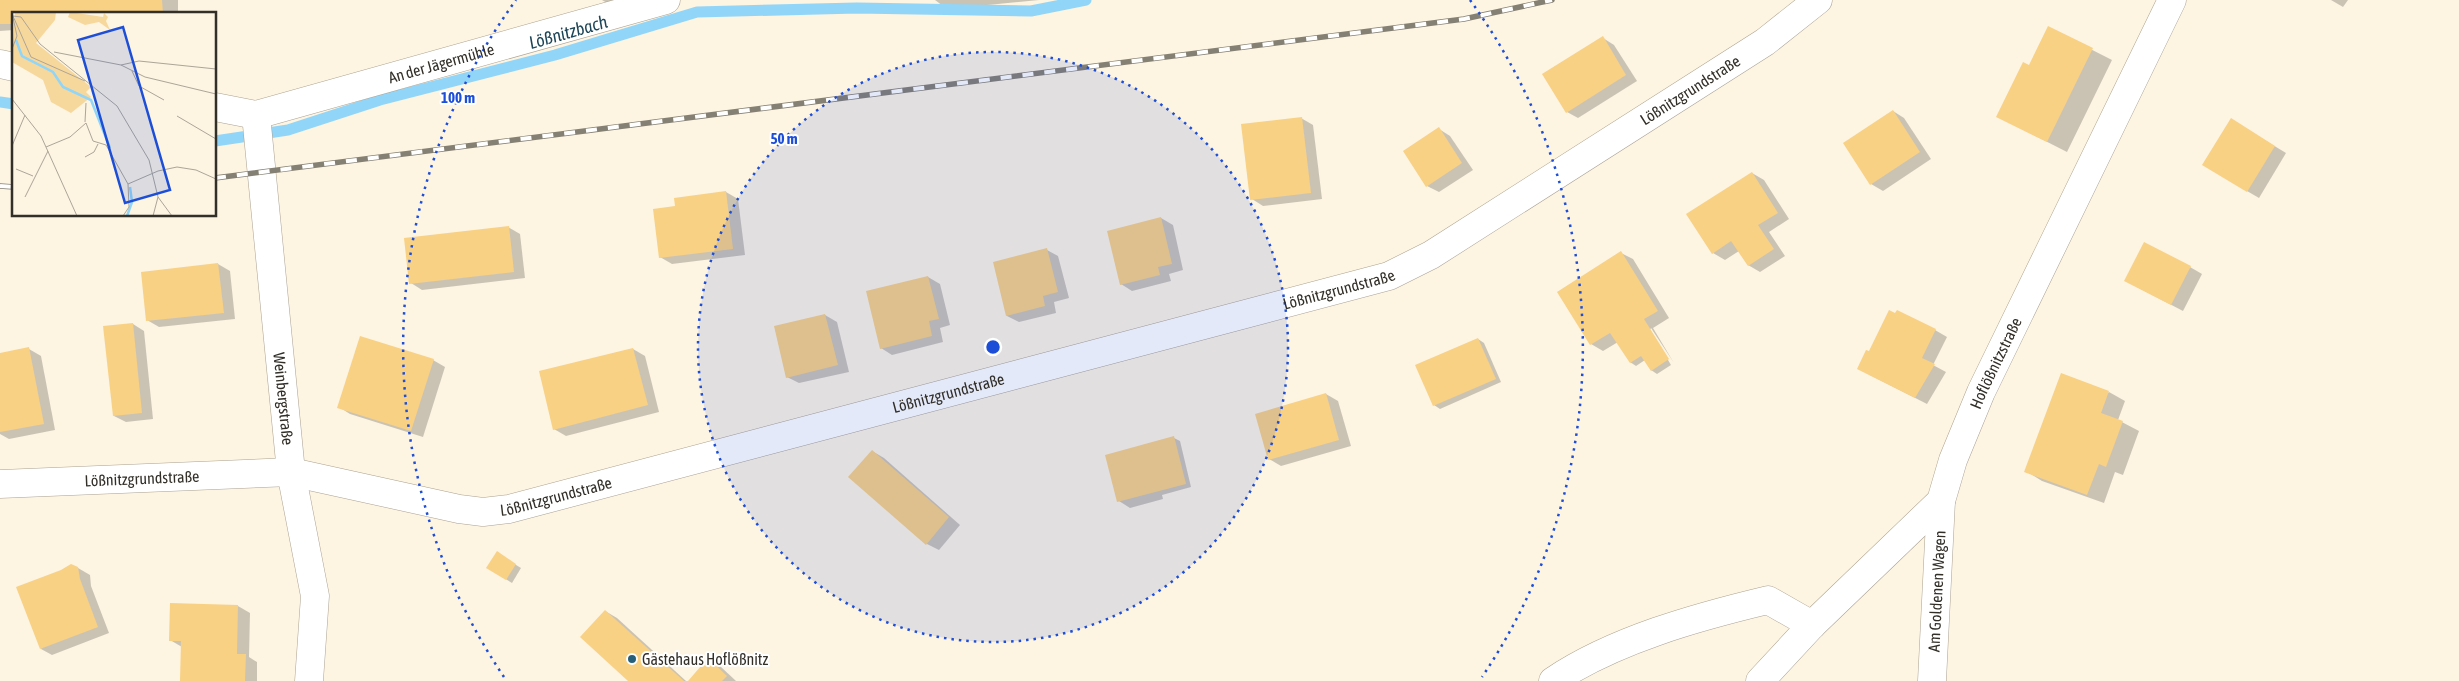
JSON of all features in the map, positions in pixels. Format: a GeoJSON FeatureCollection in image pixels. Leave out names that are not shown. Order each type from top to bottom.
{"type":"FeatureCollection","features":[{"type":"Feature","properties":{"kind":"street","name":"An der Jägermühle"},"geometry":{"type":"LineString","coordinates":[[216,107],[256,117],[666,0]]}},
{"type":"Feature","properties":{"kind":"street"},"geometry":{"type":"LineString","coordinates":[[1765,42],[1800,0]]}},
{"type":"Feature","properties":{"kind":"street","name":"Lößnitzgrundstraße"},"geometry":{"type":"LineString","coordinates":[[0,484],[291,472],[459,510],[483,512],[509,509],[1389,276],[1431,255],[1765,42],[1818,0]]}},
{"type":"Feature","properties":{"kind":"street","name":"Hoflößnitzstraße"},"geometry":{"type":"LineString","coordinates":[[1760,681],[1812,626],[1941,501],[1954,460],[1981,392],[2172,0]]}},
{"type":"Feature","properties":{"kind":"street","name":"Weinbergstraße"},"geometry":{"type":"LineString","coordinates":[[256,117],[261,151],[291,472],[315,596],[309,681]]}},
{"type":"Feature","properties":{"kind":"street","name":"Am Goldenen Wagen"},"geometry":{"type":"LineString","coordinates":[[1932,681],[1941,501]]}},
{"type":"Feature","properties":{"kind":"street"},"geometry":{"type":"LineString","coordinates":[[1553,681],[1580,663],[1698,617],[1768,600],[1812,626]]}},
{"type":"Feature","properties":{"kind":"building"},"geometry":{"type":"Polygon","coordinates":[[[0,0],[162,0],[163,12],[12,12],[12,24],[0,24],[0,0]]]}},
{"type":"Feature","properties":{"kind":"building"},"geometry":{"type":"Polygon","coordinates":[[[2048,26],[2093,48],[2047,142],[1996,117],[2023,62],[2029,65],[2048,26]]]}},
{"type":"Feature","properties":{"kind":"building"},"geometry":{"type":"Polygon","coordinates":[[[1603,36],[1626,75],[1566,113],[1542,74],[1603,36]]]}},
{"type":"Feature","properties":{"kind":"building"},"geometry":{"type":"Polygon","coordinates":[[[1893,110],[1920,152],[1870,185],[1843,143],[1893,110]]]}},
{"type":"Feature","properties":{"kind":"building"},"geometry":{"type":"Polygon","coordinates":[[[1302,117],[1311,193],[1250,200],[1241,124],[1302,117]]]}},
{"type":"Feature","properties":{"kind":"building"},"geometry":{"type":"Polygon","coordinates":[[[2231,118],[2275,146],[2247,192],[2202,165],[2231,118]]]}},
{"type":"Feature","properties":{"kind":"building"},"geometry":{"type":"Polygon","coordinates":[[[1439,127],[1462,163],[1426,187],[1403,151],[1439,127]]]}},
{"type":"Feature","properties":{"kind":"building"},"geometry":{"type":"Polygon","coordinates":[[[1752,172],[1778,213],[1758,225],[1774,249],[1748,266],[1731,241],[1712,254],[1686,214],[1752,172]]]}},
{"type":"Feature","properties":{"kind":"building"},"geometry":{"type":"Polygon","coordinates":[[[726,191],[733,249],[659,258],[653,209],[675,206],[674,198],[726,191]]]}},
{"type":"Feature","properties":{"kind":"building"},"geometry":{"type":"Polygon","coordinates":[[[1161,217],[1172,264],[1158,267],[1160,275],[1120,285],[1107,231],[1161,217]]]}},
{"type":"Feature","properties":{"kind":"building"},"geometry":{"type":"Polygon","coordinates":[[[509,226],[514,272],[409,284],[404,238],[509,226]]]}},
{"type":"Feature","properties":{"kind":"building"},"geometry":{"type":"Polygon","coordinates":[[[2144,242],[2191,266],[2171,305],[2124,281],[2144,242]]]}},
{"type":"Feature","properties":{"kind":"building"},"geometry":{"type":"Polygon","coordinates":[[[1047,248],[1058,292],[1043,296],[1045,306],[1006,316],[993,262],[1047,248]]]}},
{"type":"Feature","properties":{"kind":"building"},"geometry":{"type":"Polygon","coordinates":[[[1621,251],[1658,311],[1644,319],[1669,359],[1651,371],[1641,356],[1630,363],[1610,333],[1590,345],[1557,292],[1621,251]]]}},
{"type":"Feature","properties":{"kind":"building"},"geometry":{"type":"Polygon","coordinates":[[[218,263],[224,313],[146,321],[141,272],[218,263]]]}},
{"type":"Feature","properties":{"kind":"building"},"geometry":{"type":"Polygon","coordinates":[[[928,276],[939,319],[929,321],[932,336],[880,349],[866,291],[928,276]]]}},
{"type":"Feature","properties":{"kind":"building"},"geometry":{"type":"Polygon","coordinates":[[[1889,310],[1895,313],[1897,310],[1936,329],[1922,358],[1935,364],[1915,398],[1857,369],[1866,350],[1869,351],[1889,310]]]}},
{"type":"Feature","properties":{"kind":"building"},"geometry":{"type":"Polygon","coordinates":[[[825,314],[838,365],[786,378],[774,326],[825,314]]]}},
{"type":"Feature","properties":{"kind":"building"},"geometry":{"type":"Polygon","coordinates":[[[133,323],[142,413],[113,416],[103,326],[133,323]]]}},
{"type":"Feature","properties":{"kind":"building"},"geometry":{"type":"Polygon","coordinates":[[[360,336],[434,359],[411,431],[337,408],[360,336]]]}},
{"type":"Feature","properties":{"kind":"building"},"geometry":{"type":"Polygon","coordinates":[[[1478,338],[1496,379],[1433,406],[1415,365],[1478,338]]]}},
{"type":"Feature","properties":{"kind":"building"},"geometry":{"type":"Polygon","coordinates":[[[29,347],[44,424],[0,432],[0,353],[29,347]]]}},
{"type":"Feature","properties":{"kind":"building"},"geometry":{"type":"Polygon","coordinates":[[[633,348],[648,405],[553,430],[539,371],[633,348]]]}},
{"type":"Feature","properties":{"kind":"building"},"geometry":{"type":"Polygon","coordinates":[[[2061,373],[2109,391],[2101,413],[2123,421],[2106,467],[2099,464],[2087,495],[2024,472],[2061,373]]]}},
{"type":"Feature","properties":{"kind":"building"},"geometry":{"type":"Polygon","coordinates":[[[1326,393],[1339,440],[1268,460],[1255,414],[1326,393]]]}},
{"type":"Feature","properties":{"kind":"building"},"geometry":{"type":"Polygon","coordinates":[[[1174,436],[1186,484],[1117,502],[1105,455],[1174,436]]]}},
{"type":"Feature","properties":{"kind":"building"},"geometry":{"type":"Polygon","coordinates":[[[872,450],[949,517],[926,545],[848,477],[872,450]]]}},
{"type":"Feature","properties":{"kind":"building"},"geometry":{"type":"Polygon","coordinates":[[[497,551],[516,564],[506,580],[486,568],[497,551]]]}},
{"type":"Feature","properties":{"kind":"building"},"geometry":{"type":"Polygon","coordinates":[[[71,564],[78,567],[80,579],[98,627],[40,649],[16,587],[61,570],[71,564]]]}},
{"type":"Feature","properties":{"kind":"building"},"geometry":{"type":"Polygon","coordinates":[[[170,603],[238,605],[237,654],[246,654],[245,681],[180,681],[181,641],[169,641],[170,603]]]}},
{"type":"Feature","properties":{"kind":"building","name":"Gästehaus Hoflößnitz"},"geometry":{"type":"Polygon","coordinates":[[[605,610],[684,681],[628,681],[580,637],[605,610]]]}},
{"type":"Feature","properties":{"kind":"building","name":"Gästehaus Hoflößnitz"},"geometry":{"type":"Polygon","coordinates":[[[708,658],[727,676],[722,681],[688,681],[708,658]]]}},
{"type":"Feature","properties":{"kind":"waterway","name":"Lößnitzbach"},"geometry":{"type":"LineString","coordinates":[[216,141],[288,130],[380,100],[555,55],[697,12],[857,8],[1031,11],[1086,0]]}},
{"type":"Feature","properties":{"kind":"waterway","name":"Lößnitzbach"},"geometry":{"type":"LineString","coordinates":[[0,102],[12,104]]}},
{"type":"Feature","properties":{"kind":"railway"},"geometry":{"type":"LineString","coordinates":[[216,178],[1464,19],[1552,0]]}},
{"type":"Feature","properties":{"kind":"railway"},"geometry":{"type":"LineString","coordinates":[[0,186],[12,187]]}},
{"type":"Feature","properties":{"kind":"place","name":"Gästehaus Hoflößnitz"},"geometry":{"type":"Point","coordinates":[632,659]}}]}
